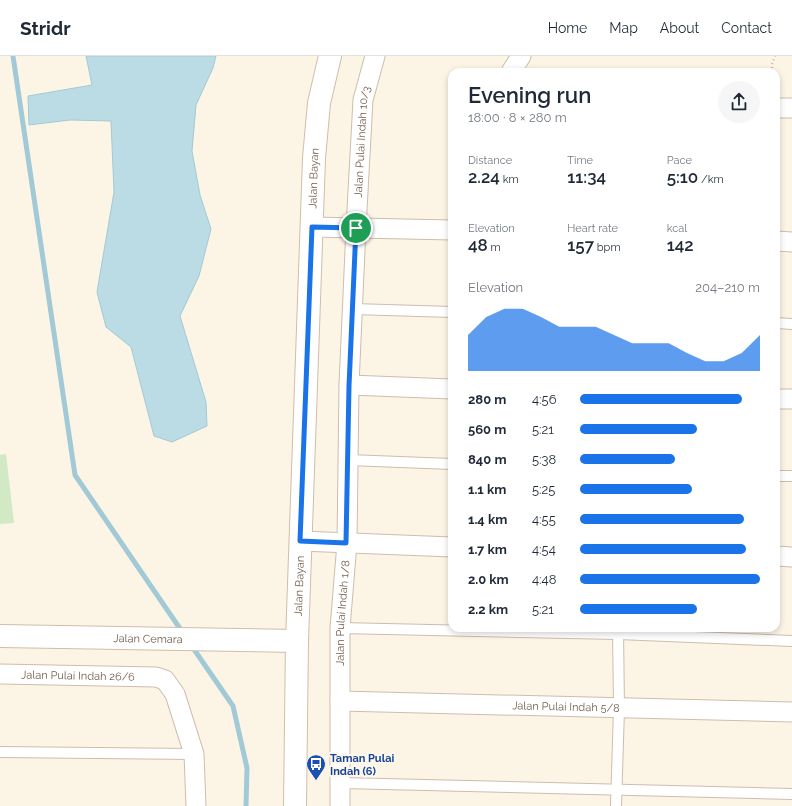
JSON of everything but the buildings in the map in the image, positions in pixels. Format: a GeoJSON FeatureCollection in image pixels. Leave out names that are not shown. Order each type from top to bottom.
{"type":"FeatureCollection","features":[{"type":"Feature","properties":{"kind":"street","name":"Jalan Bayan"},"geometry":{"type":"LineString","coordinates":[[295,806],[297,641],[314,158],[319,103],[330,56]]}},
{"type":"Feature","properties":{"kind":"street","name":"Jalan Pulai Indah 10/3"},"geometry":{"type":"LineString","coordinates":[[356,228],[363,100],[375,56]]}},
{"type":"Feature","properties":{"kind":"street"},"geometry":{"type":"LineString","coordinates":[[514,68],[521,56]]}},
{"type":"Feature","properties":{"kind":"street"},"geometry":{"type":"LineString","coordinates":[[780,108],[792,108]]}},
{"type":"Feature","properties":{"kind":"street"},"geometry":{"type":"LineString","coordinates":[[312,227],[448,230]]}},
{"type":"Feature","properties":{"kind":"street","name":"Jalan Pulai Indah 1/8"},"geometry":{"type":"LineString","coordinates":[[340,806],[340,628],[346,543],[349,386],[356,228]]}},
{"type":"Feature","properties":{"kind":"street"},"geometry":{"type":"LineString","coordinates":[[780,241],[792,242]]}},
{"type":"Feature","properties":{"kind":"street"},"geometry":{"type":"LineString","coordinates":[[349,386],[448,388]]}},
{"type":"Feature","properties":{"kind":"street"},"geometry":{"type":"LineString","coordinates":[[780,399],[792,399]]}},
{"type":"Feature","properties":{"kind":"street"},"geometry":{"type":"LineString","coordinates":[[300,541],[448,547]]}},
{"type":"Feature","properties":{"kind":"street"},"geometry":{"type":"LineString","coordinates":[[780,556],[792,557]]}},
{"type":"Feature","properties":{"kind":"street","name":"Jalan Cemara"},"geometry":{"type":"LineString","coordinates":[[0,636],[297,641]]}},
{"type":"Feature","properties":{"kind":"street","name":"Jalan Pulai Indah 26/6"},"geometry":{"type":"LineString","coordinates":[[0,674],[156,677],[165,680],[175,694],[194,754]]}},
{"type":"Feature","properties":{"kind":"street","name":"Jalan Pulai Indah 5/8"},"geometry":{"type":"LineString","coordinates":[[340,701],[619,709],[792,712]]}},
{"type":"Feature","properties":{"kind":"street"},"geometry":{"type":"LineString","coordinates":[[194,754],[196,806]]}},
{"type":"Feature","properties":{"kind":"lane"},"geometry":{"type":"LineString","coordinates":[[353,309],[448,312]]}},
{"type":"Feature","properties":{"kind":"lane"},"geometry":{"type":"LineString","coordinates":[[780,323],[792,324]]}},
{"type":"Feature","properties":{"kind":"lane"},"geometry":{"type":"LineString","coordinates":[[348,460],[448,464]]}},
{"type":"Feature","properties":{"kind":"lane"},"geometry":{"type":"LineString","coordinates":[[780,476],[792,476]]}},
{"type":"Feature","properties":{"kind":"lane"},"geometry":{"type":"LineString","coordinates":[[340,628],[448,629]]}},
{"type":"Feature","properties":{"kind":"lane"},"geometry":{"type":"LineString","coordinates":[[616,806],[619,709],[618,632]]}},
{"type":"Feature","properties":{"kind":"lane"},"geometry":{"type":"LineString","coordinates":[[635,632],[792,641]]}},
{"type":"Feature","properties":{"kind":"lane"},"geometry":{"type":"LineString","coordinates":[[0,752],[194,754]]}},
{"type":"Feature","properties":{"kind":"lane"},"geometry":{"type":"LineString","coordinates":[[341,783],[616,791],[792,794]]}},
{"type":"Feature","properties":{"kind":"path"},"geometry":{"type":"LineString","coordinates":[[772,68],[775,56]]}},
{"type":"Feature","properties":{"kind":"green space"},"geometry":{"type":"Polygon","coordinates":[[[6,454],[14,523],[0,524],[0,455],[6,454]]]}},
{"type":"Feature","properties":{"kind":"water"},"geometry":{"type":"Polygon","coordinates":[[[86,56],[216,56],[213,68],[196,105],[192,151],[200,195],[211,229],[199,276],[180,316],[206,402],[207,426],[172,442],[154,436],[131,347],[106,327],[97,292],[114,192],[111,121],[70,120],[29,125],[28,96],[92,85],[86,56]]]}},
{"type":"Feature","properties":{"kind":"waterway"},"geometry":{"type":"LineString","coordinates":[[13,56],[75,475],[183,633]]}},
{"type":"Feature","properties":{"kind":"waterway"},"geometry":{"type":"LineString","coordinates":[[191,645],[233,706],[247,768],[246,806]]}},
{"type":"Feature","properties":{"kind":"place","name":"Taman Pulai Indah (6)"},"geometry":{"type":"Point","coordinates":[316,781]}},
{"type":"Feature","properties":{"kind":"route"},"geometry":{"type":"LineString","coordinates":[[312,227],[356,228],[349,386],[346,543],[300,541],[312,227]]}}]}
